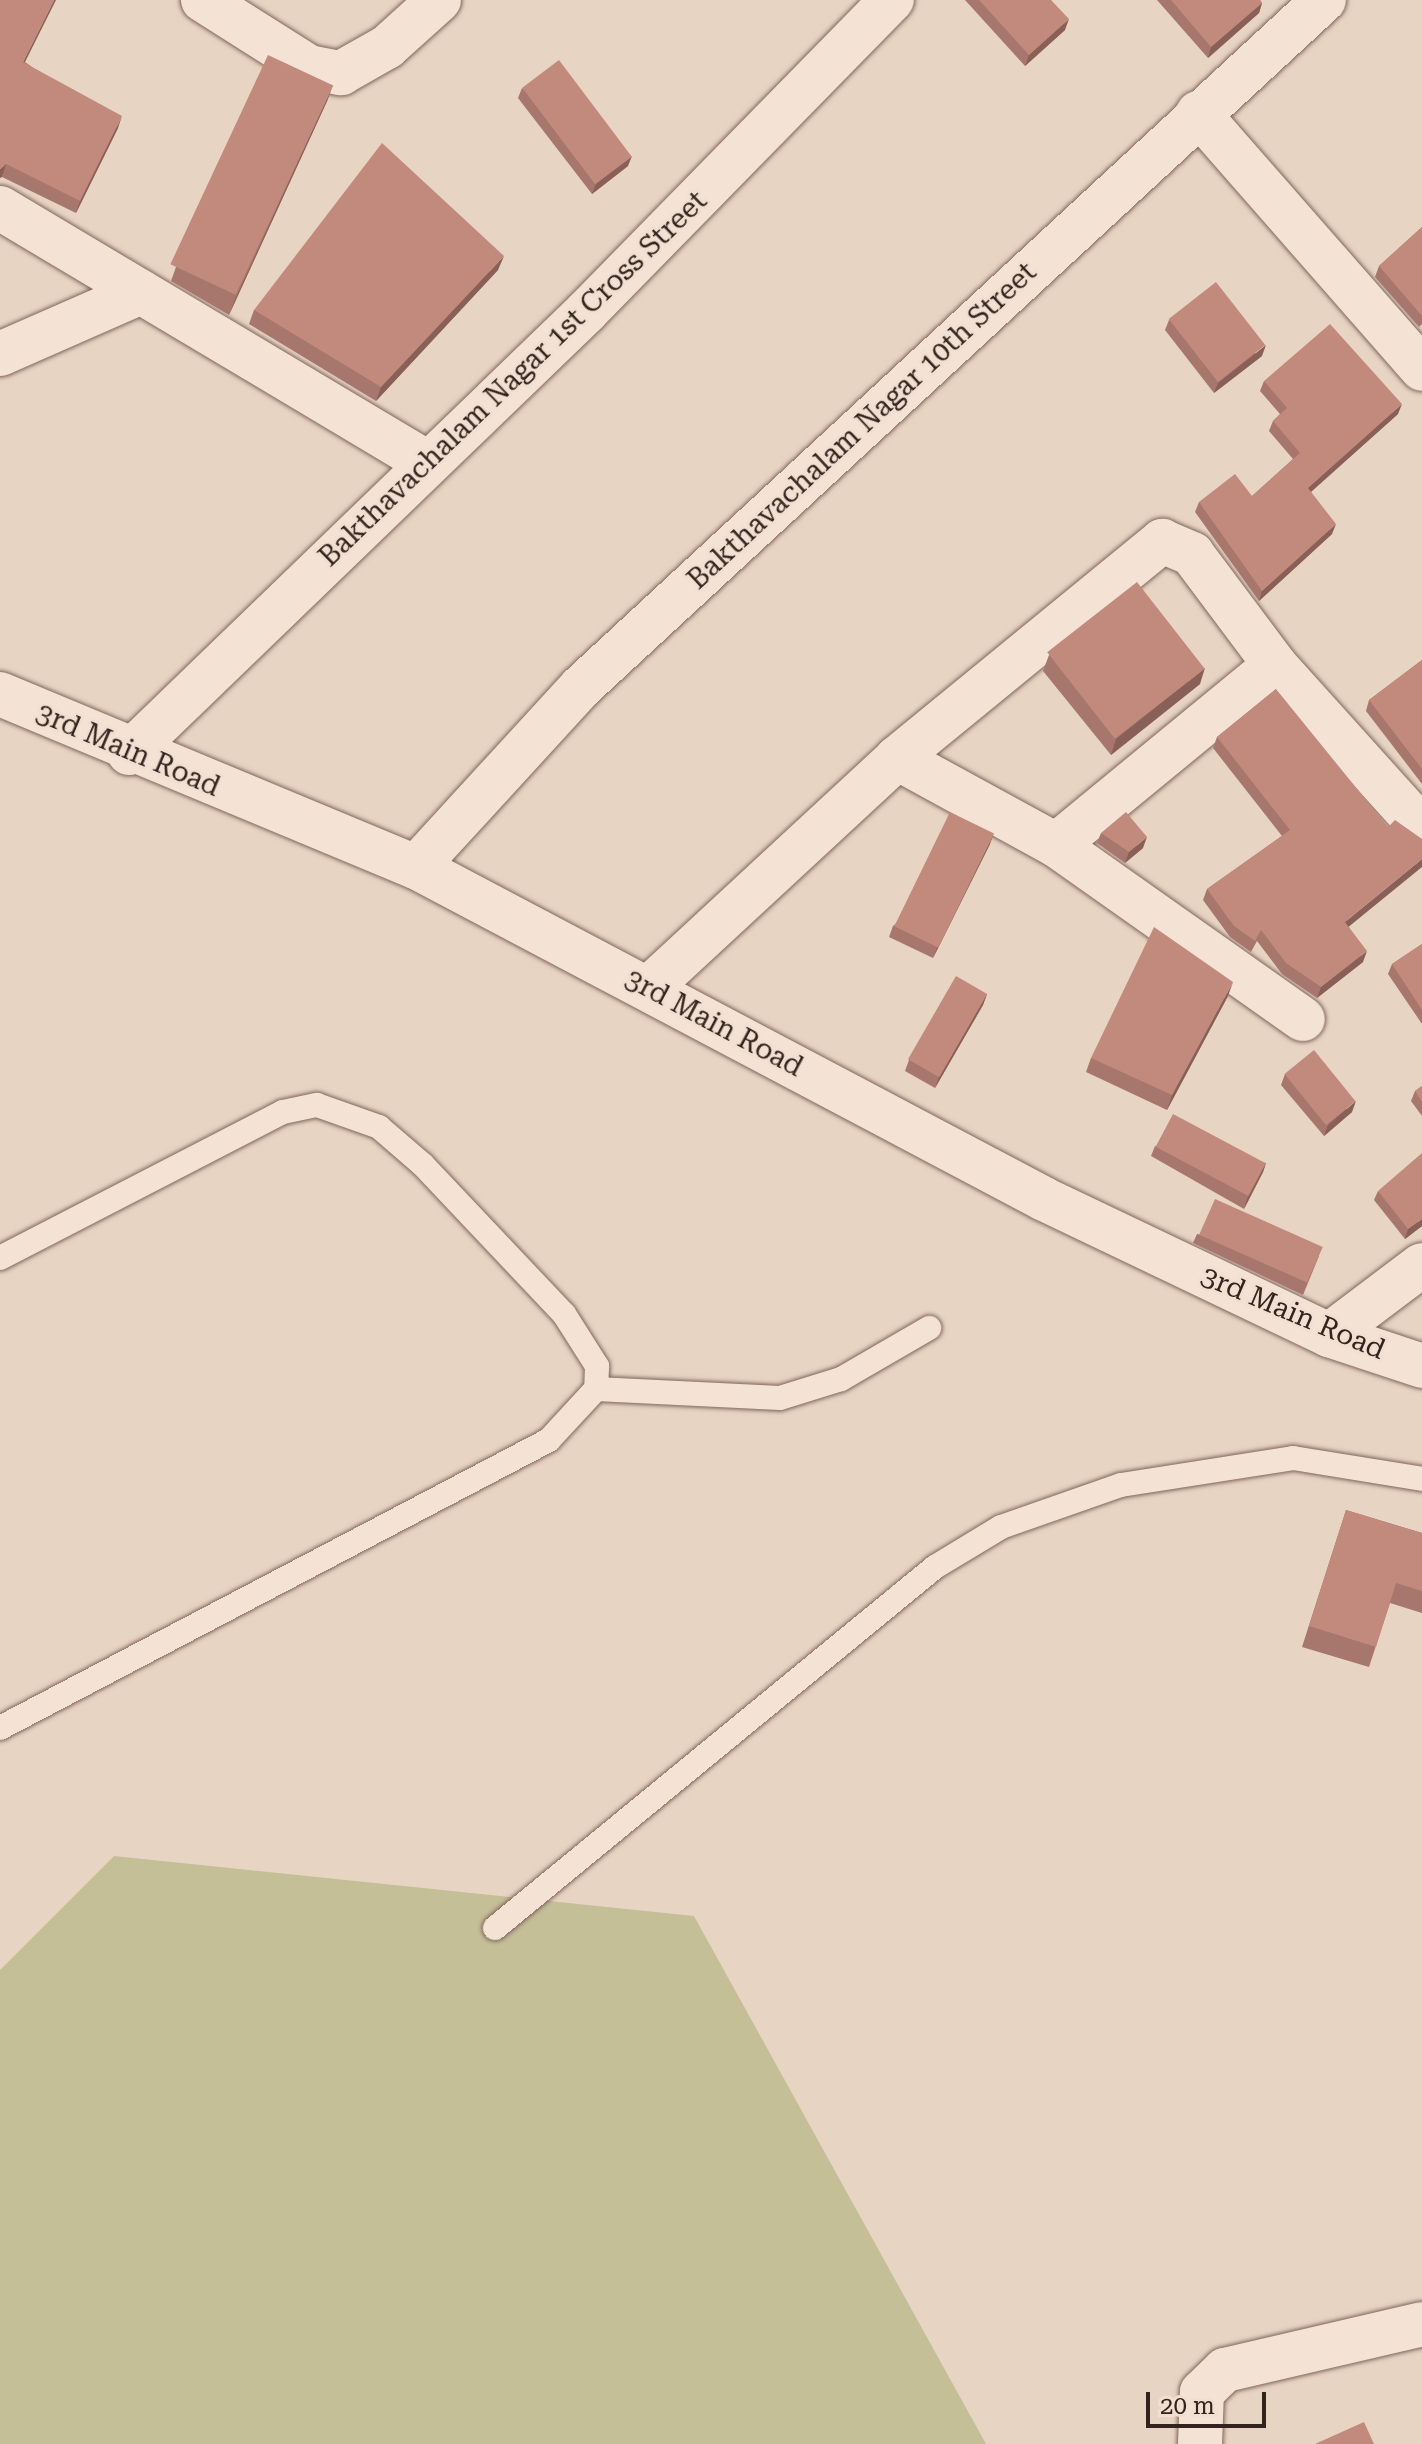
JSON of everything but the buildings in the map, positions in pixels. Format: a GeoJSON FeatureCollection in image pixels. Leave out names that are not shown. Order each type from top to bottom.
{"type":"FeatureCollection","features":[{"type":"Feature","properties":{"kind":"street"},"geometry":{"type":"LineString","coordinates":[[203,0],[309,67],[341,73],[387,47],[439,0]]}},
{"type":"Feature","properties":{"kind":"street","name":"Bakthavachalam Nagar 1st Cross Street"},"geometry":{"type":"LineString","coordinates":[[129,753],[427,463],[892,0]]}},
{"type":"Feature","properties":{"kind":"street","name":"Bakthavachalam Nagar 10th Street"},"geometry":{"type":"LineString","coordinates":[[416,867],[581,687],[1198,113],[1324,0]]}},
{"type":"Feature","properties":{"kind":"street"},"geometry":{"type":"LineString","coordinates":[[1198,113],[1422,369]]}},
{"type":"Feature","properties":{"kind":"street"},"geometry":{"type":"LineString","coordinates":[[0,208],[427,463]]}},
{"type":"Feature","properties":{"kind":"street"},"geometry":{"type":"LineString","coordinates":[[0,354],[141,292]]}},
{"type":"Feature","properties":{"kind":"street"},"geometry":{"type":"LineString","coordinates":[[649,988],[897,758],[1162,541],[1192,554],[1275,665],[1422,828]]}},
{"type":"Feature","properties":{"kind":"street"},"geometry":{"type":"LineString","coordinates":[[1056,845],[1275,665]]}},
{"type":"Feature","properties":{"kind":"street","name":"3rd Main Road"},"geometry":{"type":"LineString","coordinates":[[0,694],[129,753],[416,867],[1044,1199],[1329,1335],[1422,1366]]}},
{"type":"Feature","properties":{"kind":"street"},"geometry":{"type":"LineString","coordinates":[[897,758],[1056,845],[1303,1019]]}},
{"type":"Feature","properties":{"kind":"street"},"geometry":{"type":"LineString","coordinates":[[1329,1335],[1422,1265]]}},
{"type":"Feature","properties":{"kind":"street"},"geometry":{"type":"LineString","coordinates":[[1200,2444],[1202,2392],[1225,2370],[1422,2324]]}},
{"type":"Feature","properties":{"kind":"lane"},"geometry":{"type":"LineString","coordinates":[[0,1258],[283,1112],[317,1105],[379,1127],[423,1165],[590,1347],[596,1389]]}},
{"type":"Feature","properties":{"kind":"lane"},"geometry":{"type":"LineString","coordinates":[[596,1389],[780,1398],[841,1379],[929,1328]]}},
{"type":"Feature","properties":{"kind":"lane"},"geometry":{"type":"LineString","coordinates":[[0,1728],[549,1440],[596,1389]]}},
{"type":"Feature","properties":{"kind":"lane"},"geometry":{"type":"LineString","coordinates":[[495,1928],[935,1567],[1001,1527],[1121,1485],[1293,1458],[1420,1472]]}},
{"type":"Feature","properties":{"kind":"shaded area"},"geometry":{"type":"Polygon","coordinates":[[[114,1856],[694,1916],[986,2444],[0,2444],[0,1970],[114,1856]]]}}]}
